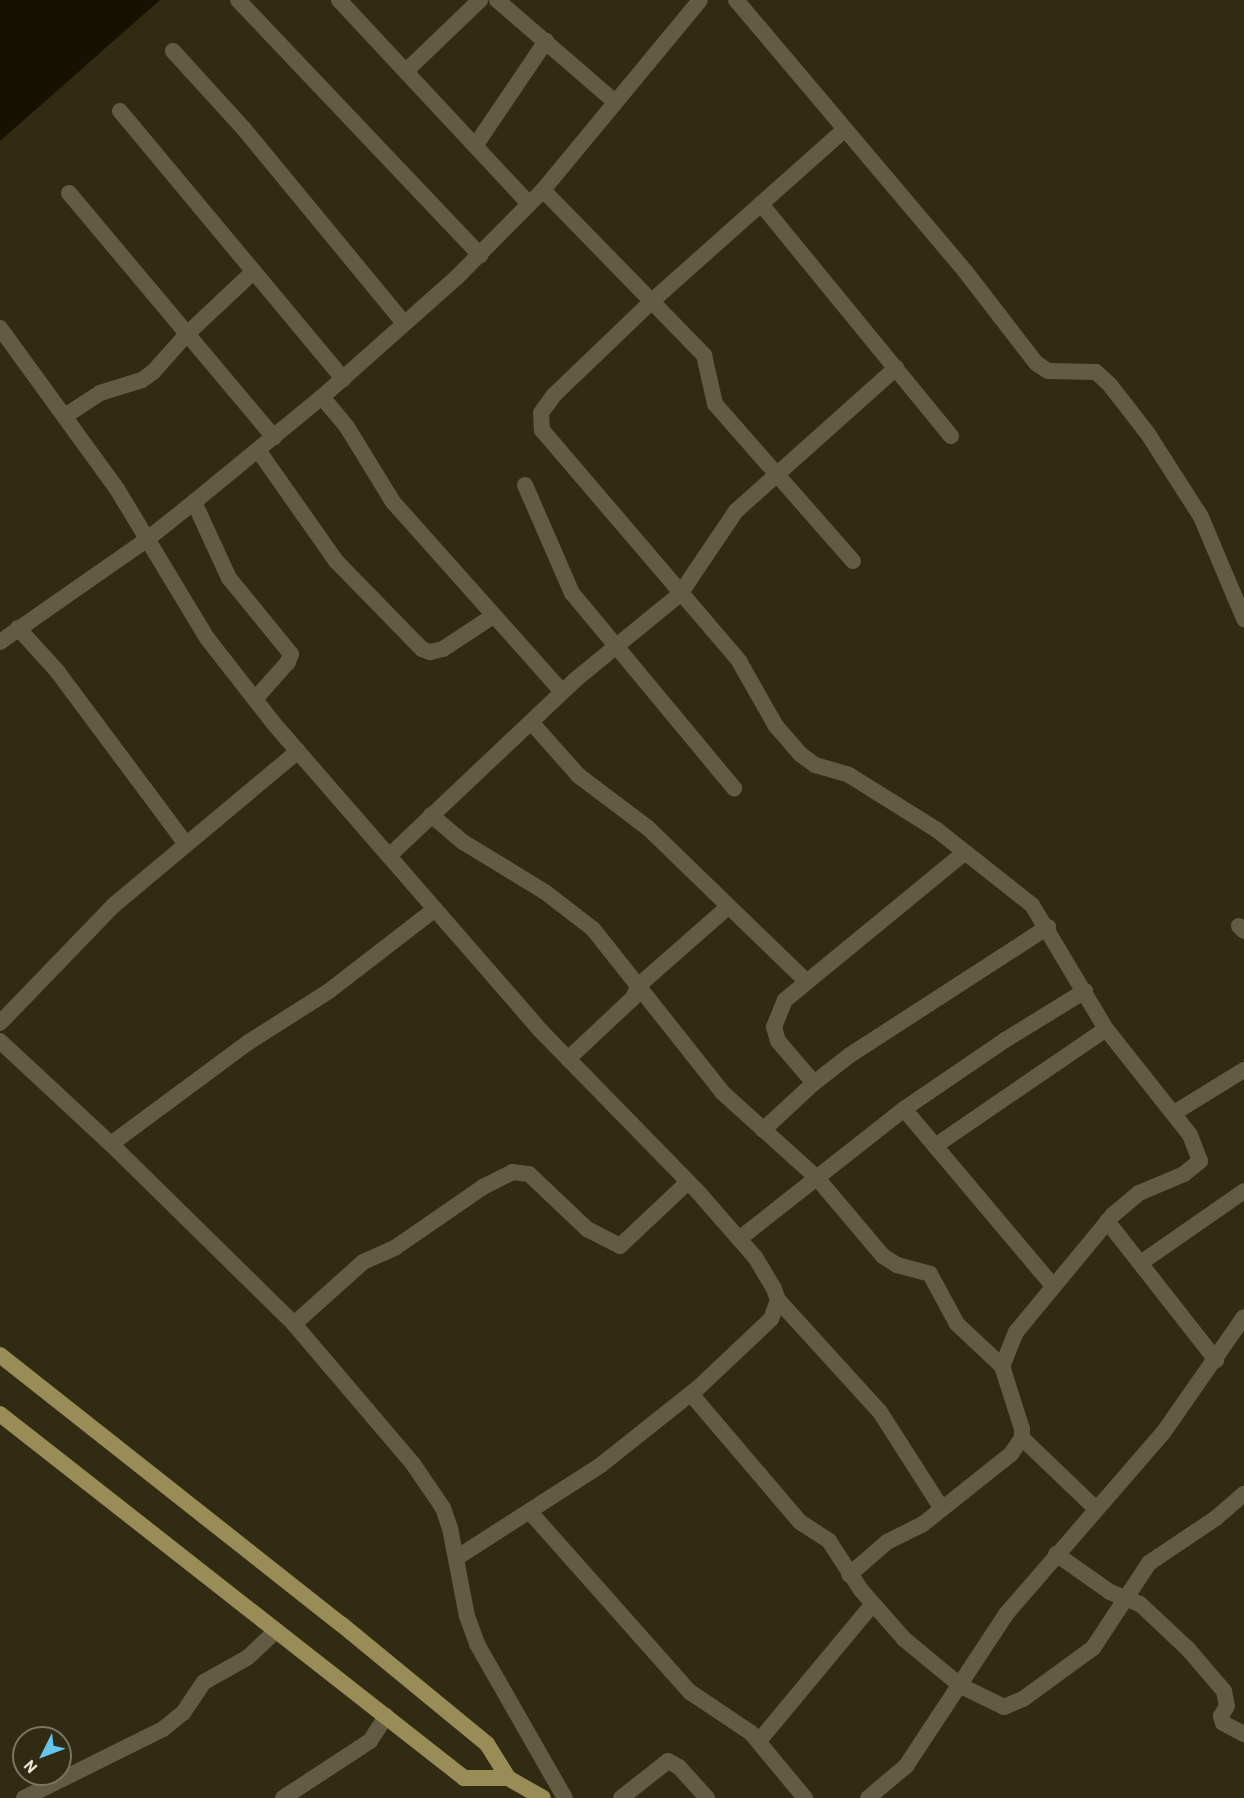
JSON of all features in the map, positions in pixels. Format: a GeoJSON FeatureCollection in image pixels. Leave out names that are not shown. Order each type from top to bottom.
{"type":"FeatureCollection","features":[{"type":"Feature","properties":{"kind":"main road"},"geometry":{"type":"LineString","coordinates":[[0,1355],[487,1744],[508,1778],[543,1798]]}},
{"type":"Feature","properties":{"kind":"main road"},"geometry":{"type":"LineString","coordinates":[[0,1414],[464,1778],[508,1778]]}},
{"type":"Feature","properties":{"kind":"street"},"geometry":{"type":"LineString","coordinates":[[238,0],[480,255]]}},
{"type":"Feature","properties":{"kind":"street"},"geometry":{"type":"LineString","coordinates":[[339,0],[529,204]]}},
{"type":"Feature","properties":{"kind":"street"},"geometry":{"type":"LineString","coordinates":[[406,71],[480,0]]}},
{"type":"Feature","properties":{"kind":"street"},"geometry":{"type":"LineString","coordinates":[[497,0],[515,6],[546,41],[615,102]]}},
{"type":"Feature","properties":{"kind":"street"},"geometry":{"type":"LineString","coordinates":[[0,642],[145,541],[194,502],[343,379],[480,255],[543,190],[700,0]]}},
{"type":"Feature","properties":{"kind":"street"},"geometry":{"type":"LineString","coordinates":[[736,0],[965,271],[1036,363],[1048,371],[1096,372],[1110,385],[1148,434],[1201,517],[1244,619]]}},
{"type":"Feature","properties":{"kind":"street"},"geometry":{"type":"LineString","coordinates":[[475,146],[546,41]]}},
{"type":"Feature","properties":{"kind":"street"},"geometry":{"type":"LineString","coordinates":[[173,51],[404,323]]}},
{"type":"Feature","properties":{"kind":"street"},"geometry":{"type":"LineString","coordinates":[[120,111],[343,379]]}},
{"type":"Feature","properties":{"kind":"street"},"geometry":{"type":"LineString","coordinates":[[844,130],[651,302],[554,395],[540,420],[552,443],[739,661],[776,726],[800,754],[815,765],[866,786],[937,830],[1024,898],[1048,927],[1107,1029],[1174,1113],[1195,1144],[1200,1161],[1184,1174],[1139,1193],[1107,1221],[1016,1332],[1002,1366]]}},
{"type":"Feature","properties":{"kind":"street"},"geometry":{"type":"LineString","coordinates":[[543,190],[704,355],[715,404],[853,561]]}},
{"type":"Feature","properties":{"kind":"street"},"geometry":{"type":"LineString","coordinates":[[69,193],[274,437]]}},
{"type":"Feature","properties":{"kind":"street"},"geometry":{"type":"LineString","coordinates":[[761,204],[951,436]]}},
{"type":"Feature","properties":{"kind":"street"},"geometry":{"type":"LineString","coordinates":[[65,416],[100,393],[142,380],[187,334],[254,272]]}},
{"type":"Feature","properties":{"kind":"street"},"geometry":{"type":"LineString","coordinates":[[0,328],[117,489],[145,541],[207,639],[298,751],[568,1059],[688,1182],[755,1257],[778,1300],[880,1412],[942,1509]]}},
{"type":"Feature","properties":{"kind":"street"},"geometry":{"type":"LineString","coordinates":[[389,856],[562,692],[680,594],[723,526],[777,472],[896,368]]}},
{"type":"Feature","properties":{"kind":"street"},"geometry":{"type":"LineString","coordinates":[[322,397],[347,427],[393,502],[562,692]]}},
{"type":"Feature","properties":{"kind":"street"},"geometry":{"type":"LineString","coordinates":[[258,450],[336,561],[422,649],[430,652],[443,649],[493,616]]}},
{"type":"Feature","properties":{"kind":"street"},"geometry":{"type":"LineString","coordinates":[[525,485],[572,593],[617,644],[734,788]]}},
{"type":"Feature","properties":{"kind":"street"},"geometry":{"type":"LineString","coordinates":[[194,502],[241,596],[291,654],[288,663],[255,699]]}},
{"type":"Feature","properties":{"kind":"street"},"geometry":{"type":"LineString","coordinates":[[18,628],[57,671],[186,844]]}},
{"type":"Feature","properties":{"kind":"street"},"geometry":{"type":"LineString","coordinates":[[531,722],[579,776],[648,828],[806,981]]}},
{"type":"Feature","properties":{"kind":"street"},"geometry":{"type":"LineString","coordinates":[[0,1023],[92,926],[298,751]]}},
{"type":"Feature","properties":{"kind":"street"},"geometry":{"type":"LineString","coordinates":[[431,815],[463,842],[567,907],[610,948],[705,1074],[817,1178],[883,1256],[897,1265],[930,1274],[957,1324],[1002,1366],[1022,1438],[1096,1509]]}},
{"type":"Feature","properties":{"kind":"street"},"geometry":{"type":"LineString","coordinates":[[813,1083],[786,1054],[774,1027],[785,1000],[964,853]]}},
{"type":"Feature","properties":{"kind":"street"},"geometry":{"type":"LineString","coordinates":[[568,1059],[633,998],[638,986],[728,907]]}},
{"type":"Feature","properties":{"kind":"street"},"geometry":{"type":"LineString","coordinates":[[111,1144],[249,1042],[329,991],[435,909]]}},
{"type":"Feature","properties":{"kind":"street"},"geometry":{"type":"LineString","coordinates":[[764,1130],[813,1083],[1048,927]]}},
{"type":"Feature","properties":{"kind":"street"},"geometry":{"type":"LineString","coordinates":[[739,1239],[904,1109],[1005,1040],[1085,992]]}},
{"type":"Feature","properties":{"kind":"street"},"geometry":{"type":"LineString","coordinates":[[935,1146],[1107,1029]]}},
{"type":"Feature","properties":{"kind":"street"},"geometry":{"type":"LineString","coordinates":[[0,1041],[111,1144],[294,1324],[388,1431],[430,1486],[450,1528],[467,1616],[477,1644],[565,1798]]}},
{"type":"Feature","properties":{"kind":"street"},"geometry":{"type":"LineString","coordinates":[[1174,1113],[1244,1070]]}},
{"type":"Feature","properties":{"kind":"street"},"geometry":{"type":"LineString","coordinates":[[904,1109],[1053,1286]]}},
{"type":"Feature","properties":{"kind":"street"},"geometry":{"type":"LineString","coordinates":[[294,1324],[363,1262],[411,1238],[483,1187],[512,1172],[529,1174],[587,1229],[620,1246],[688,1182]]}},
{"type":"Feature","properties":{"kind":"street"},"geometry":{"type":"LineString","coordinates":[[1142,1262],[1244,1191]]}},
{"type":"Feature","properties":{"kind":"street"},"geometry":{"type":"LineString","coordinates":[[1107,1221],[1142,1262],[1167,1300],[1216,1360]]}},
{"type":"Feature","properties":{"kind":"street"},"geometry":{"type":"LineString","coordinates":[[456,1558],[601,1465],[691,1394],[757,1335],[771,1319],[778,1300]]}},
{"type":"Feature","properties":{"kind":"street"},"geometry":{"type":"LineString","coordinates":[[868,1798],[906,1766],[961,1686],[994,1630],[1056,1554],[1163,1432],[1216,1360],[1244,1317]]}},
{"type":"Feature","properties":{"kind":"street"},"geometry":{"type":"LineString","coordinates":[[691,1394],[800,1522],[829,1541],[849,1575],[872,1605],[919,1654],[961,1686],[993,1704],[1014,1705],[1099,1642],[1149,1563],[1216,1518],[1244,1494]]}},
{"type":"Feature","properties":{"kind":"street"},"geometry":{"type":"LineString","coordinates":[[849,1575],[887,1542],[942,1509],[1000,1464],[1022,1438]]}},
{"type":"Feature","properties":{"kind":"street"},"geometry":{"type":"LineString","coordinates":[[530,1512],[690,1692],[759,1741],[805,1798]]}},
{"type":"Feature","properties":{"kind":"street"},"geometry":{"type":"LineString","coordinates":[[1056,1554],[1110,1592],[1126,1596],[1207,1668],[1224,1691],[1227,1706],[1221,1716],[1222,1723],[1244,1734]]}},
{"type":"Feature","properties":{"kind":"street"},"geometry":{"type":"LineString","coordinates":[[759,1741],[872,1605]]}},
{"type":"Feature","properties":{"kind":"street"},"geometry":{"type":"LineString","coordinates":[[24,1798],[163,1729],[183,1713],[204,1682],[247,1658],[276,1630]]}},
{"type":"Feature","properties":{"kind":"street"},"geometry":{"type":"LineString","coordinates":[[283,1798],[370,1741],[386,1716]]}},
{"type":"Feature","properties":{"kind":"street"},"geometry":{"type":"LineString","coordinates":[[621,1798],[668,1761],[679,1767],[707,1798]]}},
{"type":"Feature","properties":{"kind":"shaded area"},"geometry":{"type":"Polygon","coordinates":[[[0,0],[160,0],[0,141],[0,0]]]}}]}
